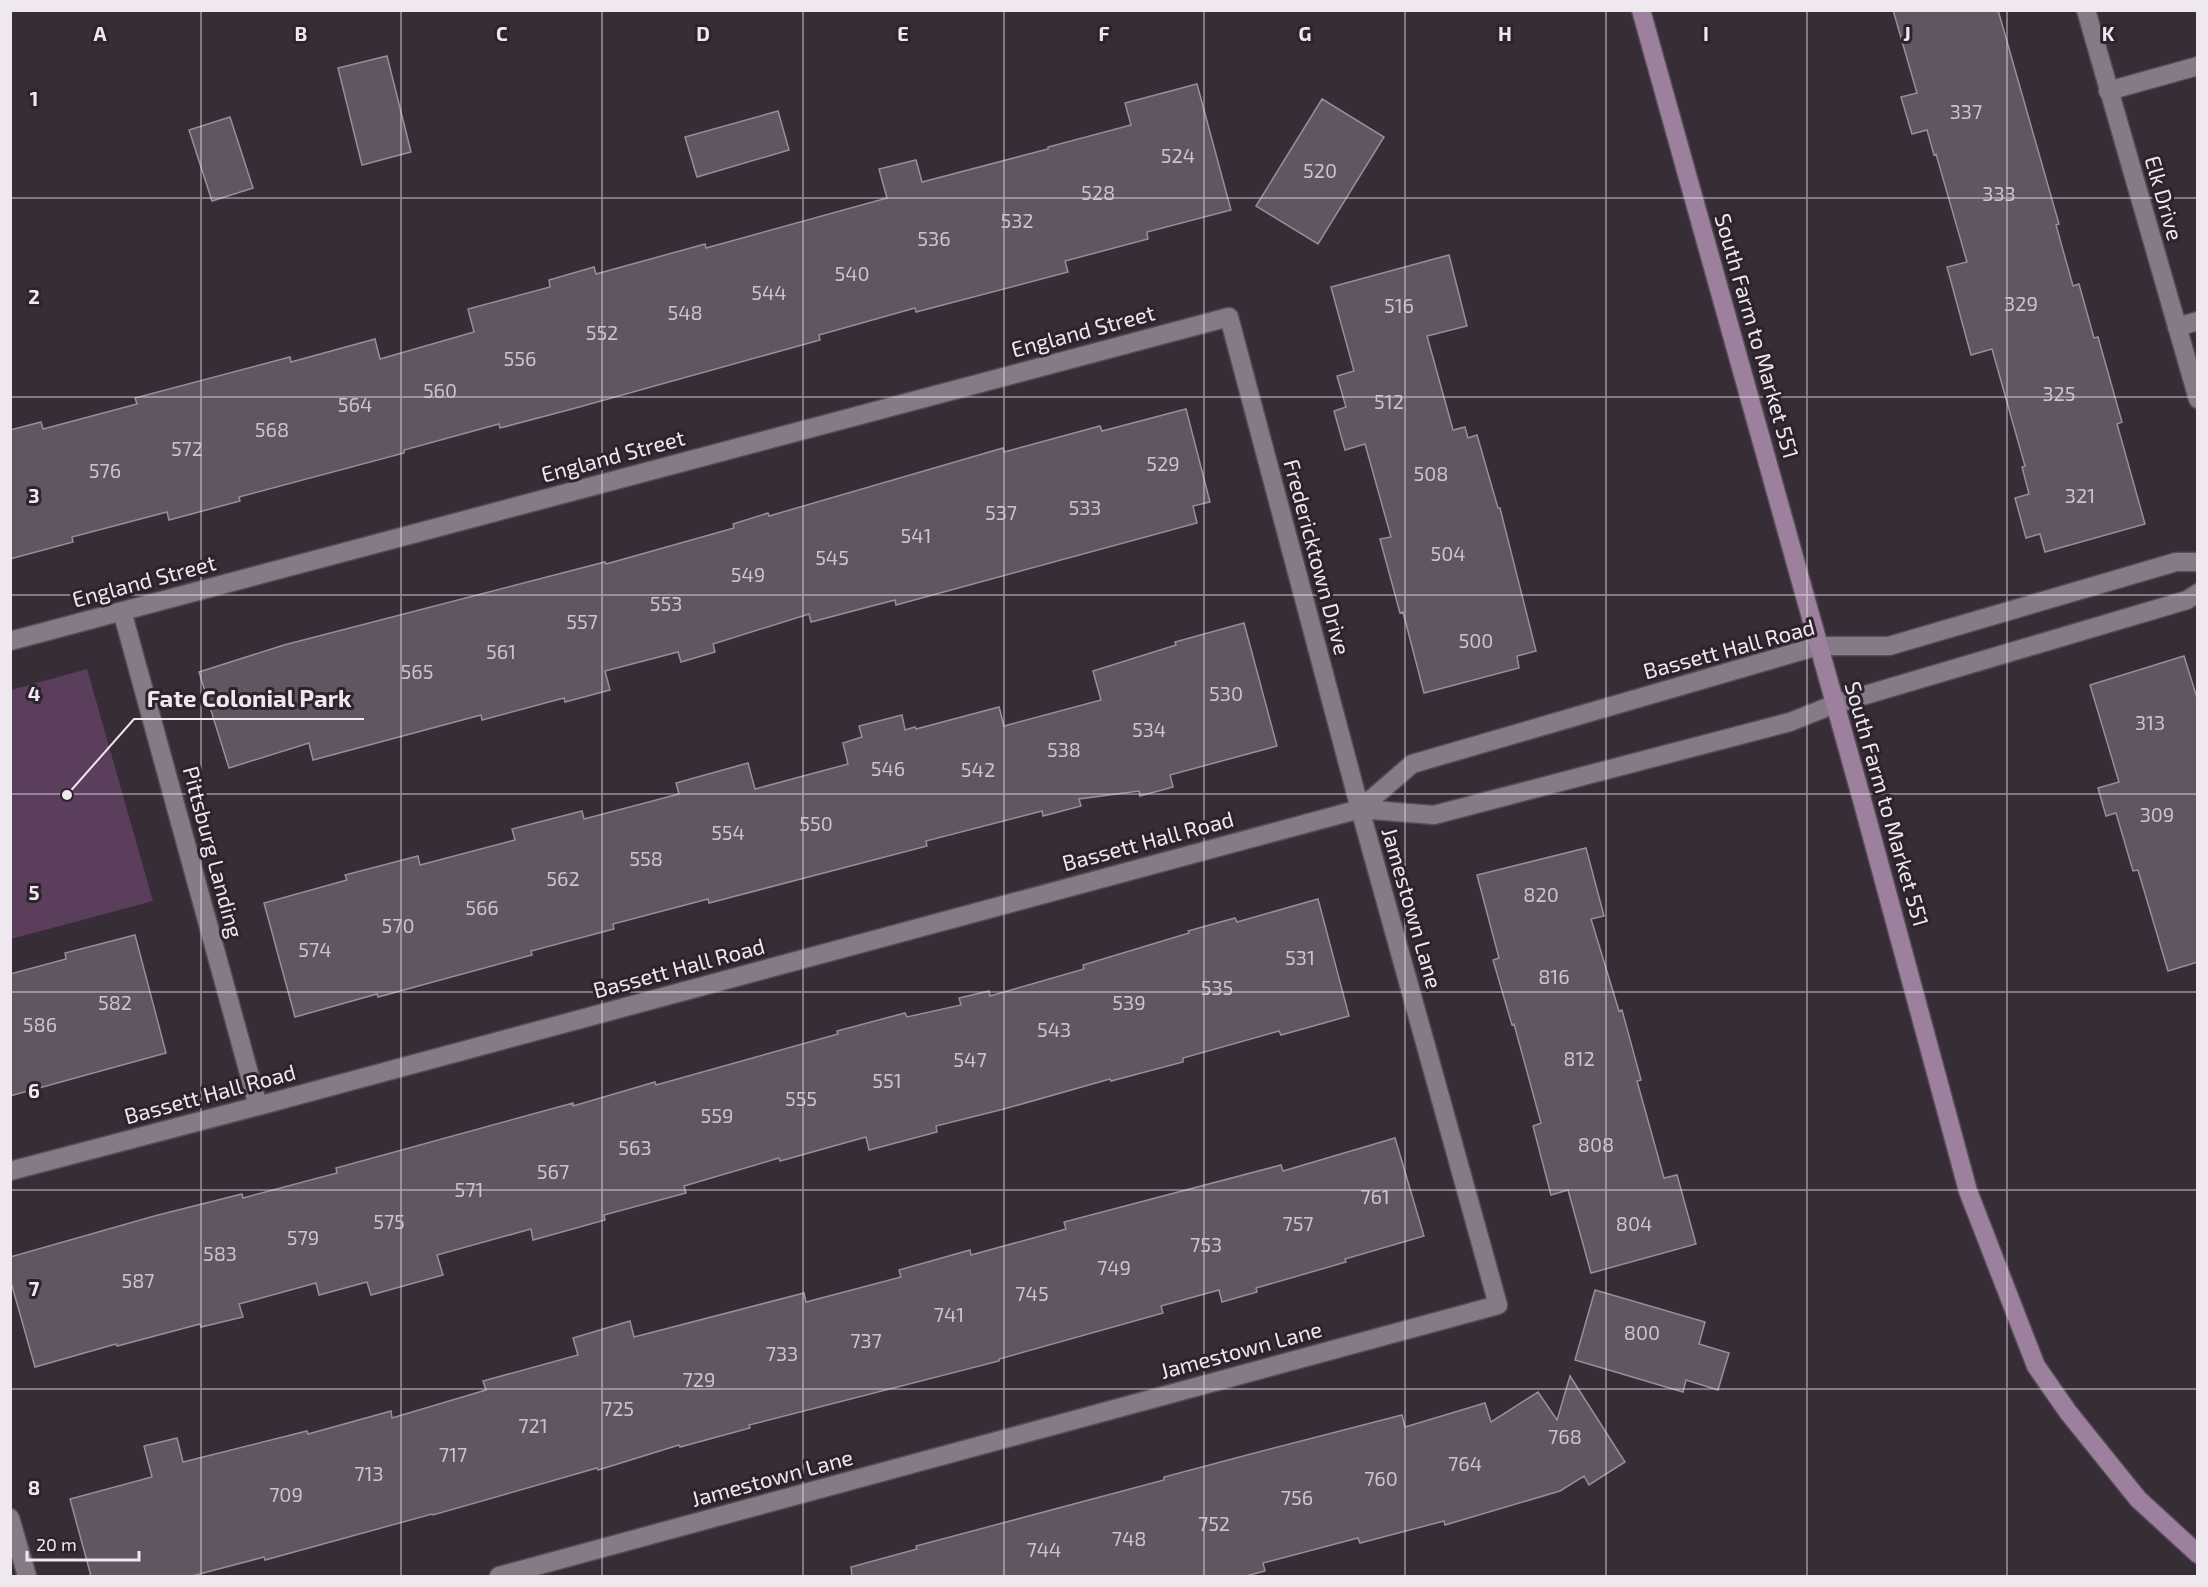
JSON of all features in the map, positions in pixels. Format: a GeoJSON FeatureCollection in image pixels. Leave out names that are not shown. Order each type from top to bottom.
{"type":"FeatureCollection","features":[{"type":"Feature","properties":{"kind":"main road","name":"South Farm to Market 551"},"geometry":{"type":"LineString","coordinates":[[1641,10],[1968,1191],[2036,1366],[2068,1412],[2138,1499],[2198,1554]]}},
{"type":"Feature","properties":{"kind":"street","name":"Elk Drive"},"geometry":{"type":"LineString","coordinates":[[2086,10],[2198,399]]}},
{"type":"Feature","properties":{"kind":"street"},"geometry":{"type":"LineString","coordinates":[[2108,91],[2198,66]]}},
{"type":"Feature","properties":{"kind":"street","name":"England Street"},"geometry":{"type":"LineString","coordinates":[[10,641],[1229,317]]}},
{"type":"Feature","properties":{"kind":"street","name":"Fredericktown Drive"},"geometry":{"type":"LineString","coordinates":[[1229,317],[1359,809]]}},
{"type":"Feature","properties":{"kind":"street"},"geometry":{"type":"LineString","coordinates":[[2177,327],[2198,321]]}},
{"type":"Feature","properties":{"kind":"street","name":"Bassett Hall Road"},"geometry":{"type":"LineString","coordinates":[[1359,809],[1412,764],[1818,646],[1889,646],[2176,562],[2198,562]]}},
{"type":"Feature","properties":{"kind":"street","name":"Bassett Hall Road"},"geometry":{"type":"LineString","coordinates":[[10,1171],[1359,809],[1434,815],[1790,722],[1835,704],[2187,600],[2198,593]]}},
{"type":"Feature","properties":{"kind":"street","name":"Pittsburg Landing"},"geometry":{"type":"LineString","coordinates":[[122,611],[258,1106]]}},
{"type":"Feature","properties":{"kind":"street","name":"Jamestown Lane"},"geometry":{"type":"LineString","coordinates":[[499,1576],[1498,1305],[1359,809]]}},
{"type":"Feature","properties":{"kind":"street"},"geometry":{"type":"LineString","coordinates":[[10,1518],[27,1576]]}},
{"type":"Feature","properties":{"kind":"shaded area"},"geometry":{"type":"Polygon","coordinates":[[[87,669],[153,901],[11,939],[11,690],[87,669]]]}},
{"type":"Feature","properties":{"kind":"building"},"geometry":{"type":"Polygon","coordinates":[[[1893,10],[1998,10],[2059,224],[2056,225],[2073,286],[2079,284],[2094,338],[2098,337],[2122,422],[2117,424],[2145,524],[2045,552],[2040,534],[2026,538],[2015,498],[2029,494],[2022,467],[2025,466],[1992,349],[1971,355],[1947,267],[1967,262],[1927,130],[1912,134],[1901,97],[1917,93],[1893,10]]]}},
{"type":"Feature","properties":{"kind":"building"},"geometry":{"type":"Polygon","coordinates":[[[387,56],[411,152],[362,165],[338,68],[387,56]]]}},
{"type":"Feature","properties":{"kind":"building"},"geometry":{"type":"Polygon","coordinates":[[[1197,84],[1231,210],[1147,232],[1148,239],[1065,261],[1068,272],[916,312],[915,308],[819,335],[820,340],[572,409],[500,428],[499,424],[404,450],[404,453],[239,497],[240,501],[169,520],[167,512],[72,537],[73,542],[10,559],[10,430],[41,422],[43,429],[137,404],[135,398],[290,357],[291,362],[375,339],[380,359],[474,332],[468,309],[550,287],[549,280],[594,267],[596,274],[705,244],[706,248],[887,198],[879,169],[916,160],[922,182],[1131,125],[1125,103],[1197,84]]]}},
{"type":"Feature","properties":{"kind":"building"},"geometry":{"type":"Polygon","coordinates":[[[1322,99],[1384,137],[1318,244],[1256,206],[1322,99]]]}},
{"type":"Feature","properties":{"kind":"building"},"geometry":{"type":"Polygon","coordinates":[[[778,111],[789,150],[697,177],[685,137],[778,111]]]}},
{"type":"Feature","properties":{"kind":"building"},"geometry":{"type":"Polygon","coordinates":[[[230,117],[253,188],[212,201],[189,130],[230,117]]]}},
{"type":"Feature","properties":{"kind":"building"},"geometry":{"type":"Polygon","coordinates":[[[1449,255],[1467,326],[1427,336],[1453,430],[1465,427],[1468,438],[1477,435],[1498,508],[1500,508],[1536,651],[1517,656],[1519,668],[1424,693],[1403,612],[1400,613],[1380,539],[1391,537],[1365,444],[1345,450],[1334,411],[1346,407],[1337,376],[1354,371],[1331,287],[1449,255]]]}},
{"type":"Feature","properties":{"kind":"building"},"geometry":{"type":"Polygon","coordinates":[[[1186,409],[1210,502],[1193,506],[1197,523],[896,605],[895,600],[811,622],[809,614],[713,644],[715,652],[681,662],[678,652],[605,671],[610,690],[565,702],[564,698],[482,720],[481,715],[313,760],[309,743],[229,768],[199,672],[284,645],[605,562],[606,564],[734,528],[733,524],[768,513],[769,516],[1003,448],[1004,452],[1100,426],[1102,431],[1186,409]]]}},
{"type":"Feature","properties":{"kind":"building"},"geometry":{"type":"Polygon","coordinates":[[[1244,623],[1277,746],[1170,775],[1173,787],[1140,796],[1139,791],[1079,799],[1081,806],[1043,816],[1042,811],[926,841],[927,846],[709,903],[708,899],[613,924],[614,929],[531,951],[532,955],[295,1017],[264,903],[347,880],[345,875],[418,856],[420,865],[515,840],[512,829],[582,811],[584,819],[679,794],[676,783],[748,763],[755,789],[848,764],[843,743],[862,737],[859,726],[902,715],[905,730],[999,707],[1004,726],[1101,700],[1093,671],[1176,645],[1175,642],[1244,623]]]}},
{"type":"Feature","properties":{"kind":"building"},"geometry":{"type":"Polygon","coordinates":[[[2184,656],[2198,701],[2198,962],[2168,971],[2138,870],[2133,871],[2116,813],[2106,816],[2098,788],[2119,782],[2090,685],[2184,656]]]}},
{"type":"Feature","properties":{"kind":"building"},"geometry":{"type":"Polygon","coordinates":[[[1586,848],[1604,916],[1591,919],[1619,1011],[1622,1010],[1641,1080],[1637,1081],[1664,1178],[1677,1175],[1696,1244],[1591,1273],[1568,1190],[1551,1195],[1533,1126],[1541,1123],[1514,1024],[1512,1025],[1493,960],[1499,958],[1477,875],[1586,848]]]}},
{"type":"Feature","properties":{"kind":"building"},"geometry":{"type":"Polygon","coordinates":[[[1318,899],[1349,1016],[1281,1035],[1279,1031],[1183,1058],[1183,1062],[1111,1081],[1110,1079],[936,1126],[937,1132],[869,1150],[866,1137],[780,1161],[779,1158],[684,1186],[686,1193],[604,1215],[605,1220],[533,1240],[531,1229],[437,1255],[443,1275],[371,1295],[367,1282],[319,1295],[316,1283],[239,1304],[243,1317],[201,1327],[200,1324],[117,1346],[116,1344],[35,1367],[10,1279],[10,1257],[158,1215],[242,1194],[243,1198],[337,1173],[336,1168],[573,1103],[573,1106],[655,1082],[656,1085],[838,1034],[837,1031],[905,1013],[907,1017],[961,1005],[959,998],[989,991],[990,996],[1084,969],[1083,965],[1189,933],[1188,931],[1235,918],[1237,922],[1318,899]]]}},
{"type":"Feature","properties":{"kind":"building"},"geometry":{"type":"Polygon","coordinates":[[[135,935],[166,1053],[10,1096],[10,974],[66,959],[65,953],[135,935]]]}},
{"type":"Feature","properties":{"kind":"building"},"geometry":{"type":"Polygon","coordinates":[[[1395,1138],[1424,1236],[1256,1288],[1257,1292],[1222,1302],[1219,1290],[1161,1306],[1163,1313],[999,1359],[999,1361],[749,1425],[750,1428],[680,1447],[679,1445],[598,1470],[597,1468],[265,1560],[264,1557],[192,1576],[91,1576],[70,1499],[152,1477],[144,1446],[177,1438],[183,1462],[307,1431],[308,1434],[391,1411],[392,1418],[486,1390],[483,1381],[578,1355],[573,1338],[630,1321],[634,1337],[804,1293],[806,1302],[901,1277],[899,1270],[970,1250],[971,1255],[1066,1229],[1064,1222],[1281,1165],[1283,1171],[1395,1138]]]}},
{"type":"Feature","properties":{"kind":"building"},"geometry":{"type":"Polygon","coordinates":[[[1595,1290],[1705,1322],[1699,1344],[1729,1353],[1718,1390],[1686,1380],[1683,1392],[1575,1360],[1595,1290]]]}},
{"type":"Feature","properties":{"kind":"building"},"geometry":{"type":"Polygon","coordinates":[[[1570,1376],[1625,1462],[1589,1485],[1584,1476],[1560,1491],[1445,1525],[1444,1521],[1360,1543],[1358,1538],[1263,1563],[1265,1571],[1246,1576],[852,1576],[851,1567],[917,1549],[916,1546],[1164,1480],[1164,1477],[1402,1415],[1405,1427],[1485,1403],[1491,1422],[1538,1392],[1557,1420],[1570,1376]]]}},
{"type":"Feature","properties":{"kind":"place","name":"Fate Colonial Park"},"geometry":{"type":"Point","coordinates":[67,795]}}]}
